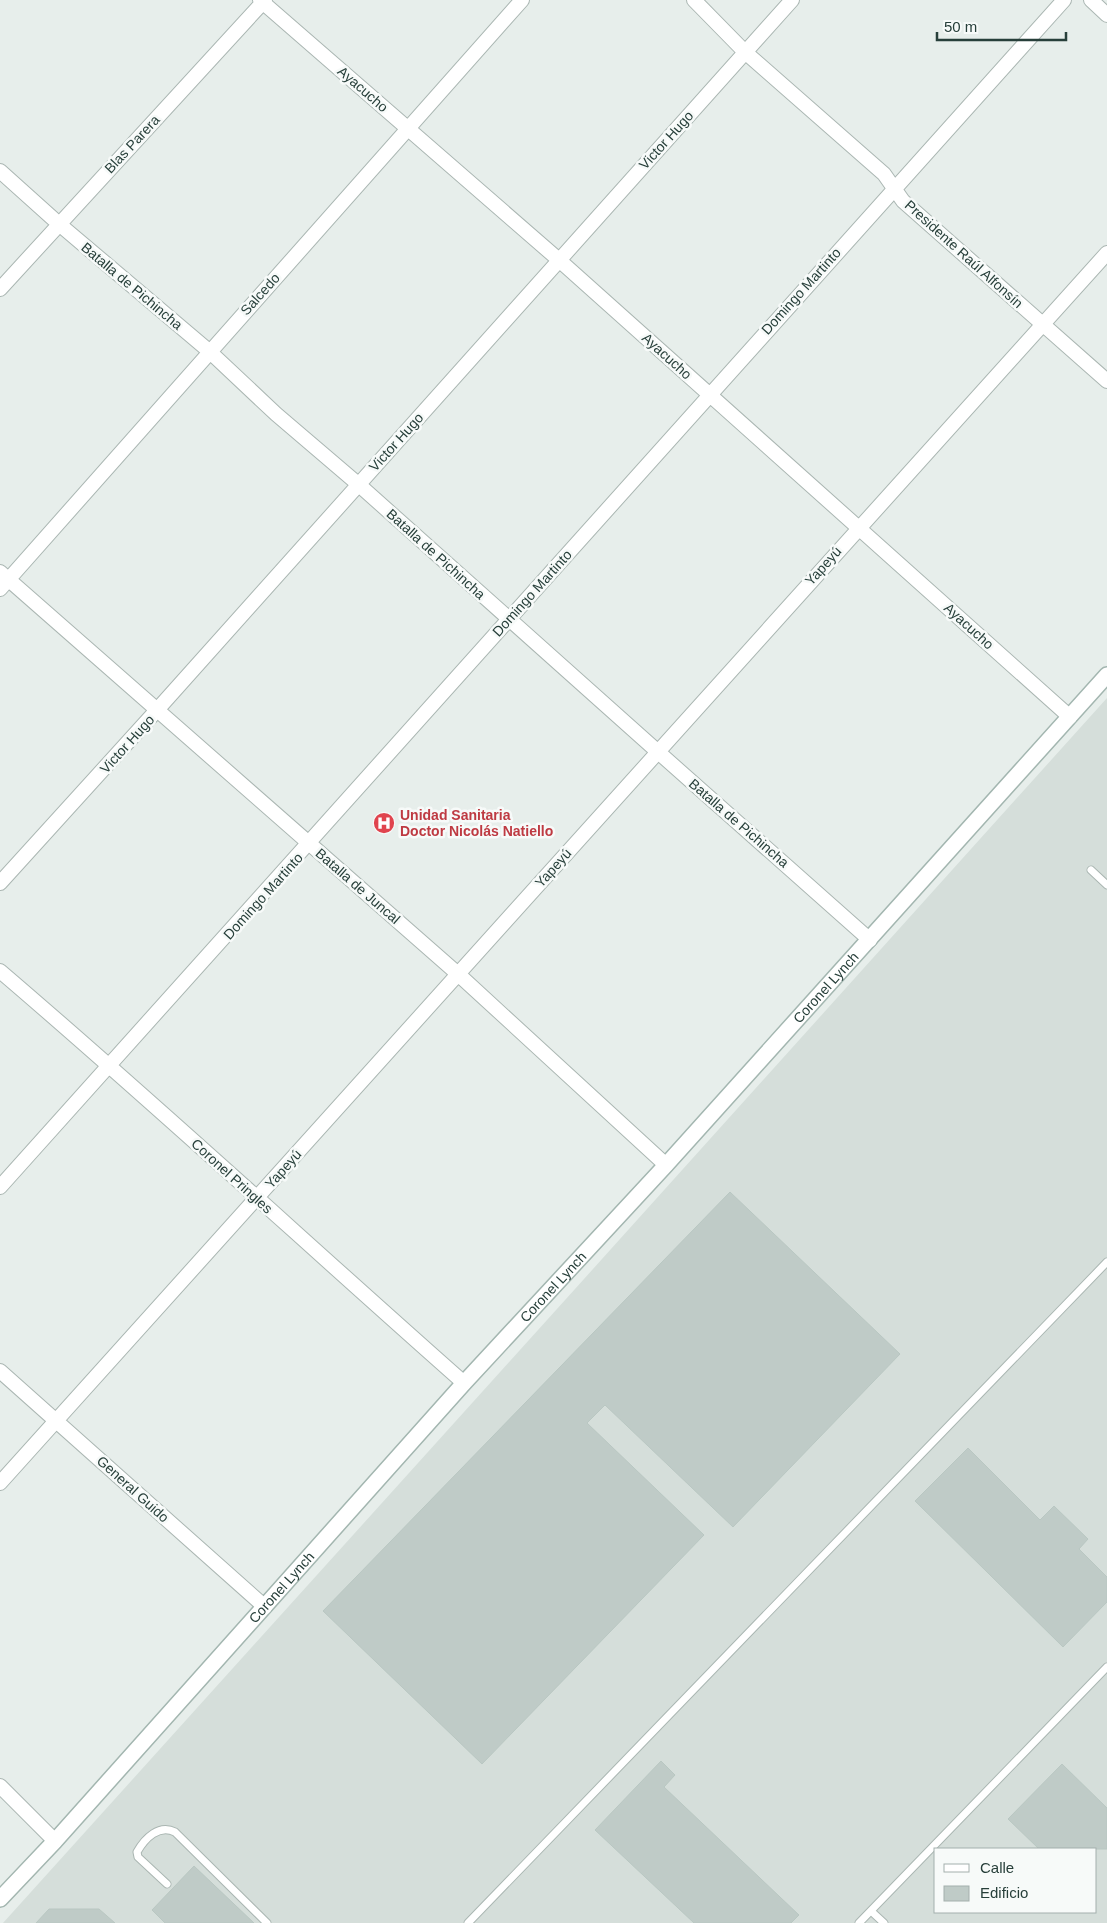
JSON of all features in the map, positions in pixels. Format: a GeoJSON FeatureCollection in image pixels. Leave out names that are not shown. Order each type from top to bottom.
{"type":"FeatureCollection","features":[{"type":"Feature","properties":{"kind":"main road","name":"Coronel Lynch"},"geometry":{"type":"LineString","coordinates":[[0,1899],[55,1841],[464,1383],[666,1165],[1107,675]]}},
{"type":"Feature","properties":{"kind":"street","name":"Salcedo"},"geometry":{"type":"LineString","coordinates":[[3,580],[522,0]]}},
{"type":"Feature","properties":{"kind":"street","name":"Presidente Raúl Alfonsín"},"geometry":{"type":"LineString","coordinates":[[694,0],[745,52],[884,174],[903,201],[1107,381]]}},
{"type":"Feature","properties":{"kind":"street","name":"Victor Hugo"},"geometry":{"type":"LineString","coordinates":[[0,883],[158,710],[792,0]]}},
{"type":"Feature","properties":{"kind":"street","name":"Domingo Martinto"},"geometry":{"type":"LineString","coordinates":[[0,1187],[111,1066],[709,394],[1064,0]]}},
{"type":"Feature","properties":{"kind":"street"},"geometry":{"type":"LineString","coordinates":[[1091,0],[1107,15]]}},
{"type":"Feature","properties":{"kind":"street","name":"Ayacucho"},"geometry":{"type":"LineString","coordinates":[[262,1],[559,260],[859,526],[1070,717]]}},
{"type":"Feature","properties":{"kind":"street","name":"Blas Parera"},"geometry":{"type":"LineString","coordinates":[[0,289],[262,1]]}},
{"type":"Feature","properties":{"kind":"street","name":"Batalla de Pichincha"},"geometry":{"type":"LineString","coordinates":[[0,170],[59,224],[209,352],[276,414],[358,484],[870,940]]}},
{"type":"Feature","properties":{"kind":"street","name":"Yapeyú"},"geometry":{"type":"LineString","coordinates":[[0,1483],[859,526],[1107,253]]}},
{"type":"Feature","properties":{"kind":"street","name":"Batalla de Juncal"},"geometry":{"type":"LineString","coordinates":[[3,580],[158,710],[310,843],[458,974],[666,1165]]}},
{"type":"Feature","properties":{"kind":"street","name":"Coronel Pringles"},"geometry":{"type":"LineString","coordinates":[[0,971],[111,1066],[464,1383]]}},
{"type":"Feature","properties":{"kind":"street","name":"General Guido"},"geometry":{"type":"LineString","coordinates":[[0,1371],[265,1607]]}},
{"type":"Feature","properties":{"kind":"street"},"geometry":{"type":"LineString","coordinates":[[0,1786],[55,1841]]}},
{"type":"Feature","properties":{"kind":"lane"},"geometry":{"type":"LineString","coordinates":[[1091,870],[1107,885]]}},
{"type":"Feature","properties":{"kind":"lane"},"geometry":{"type":"LineString","coordinates":[[468,1923],[1107,1262]]}},
{"type":"Feature","properties":{"kind":"lane"},"geometry":{"type":"LineString","coordinates":[[859,1923],[1107,1667]]}},
{"type":"Feature","properties":{"kind":"lane"},"geometry":{"type":"LineString","coordinates":[[167,1884],[138,1857],[137,1852],[155,1832],[168,1828],[175,1832],[267,1923]]}},
{"type":"Feature","properties":{"kind":"lane"},"geometry":{"type":"LineString","coordinates":[[871,1911],[884,1923]]}},
{"type":"Feature","properties":{"kind":"shaded area"},"geometry":{"type":"Polygon","coordinates":[[[1107,698],[1107,1923],[3,1923],[575,1289],[1107,698]]]}},
{"type":"Feature","properties":{"kind":"building"},"geometry":{"type":"Polygon","coordinates":[[[730,1192],[900,1354],[733,1527],[605,1405],[587,1423],[704,1535],[482,1764],[323,1611],[730,1192]]]}},
{"type":"Feature","properties":{"kind":"building"},"geometry":{"type":"Polygon","coordinates":[[[968,1448],[1040,1520],[1054,1506],[1088,1539],[1079,1549],[1107,1577],[1107,1602],[1063,1647],[915,1501],[968,1448]]]}},
{"type":"Feature","properties":{"kind":"building"},"geometry":{"type":"Polygon","coordinates":[[[661,1761],[675,1775],[664,1787],[799,1915],[791,1923],[694,1923],[595,1830],[661,1761]]]}},
{"type":"Feature","properties":{"kind":"building"},"geometry":{"type":"Polygon","coordinates":[[[1062,1764],[1107,1808],[1107,1849],[1038,1848],[1008,1819],[1062,1764]]]}},
{"type":"Feature","properties":{"kind":"building"},"geometry":{"type":"Polygon","coordinates":[[[194,1866],[254,1923],[165,1923],[152,1910],[194,1866]]]}},
{"type":"Feature","properties":{"kind":"building"},"geometry":{"type":"Polygon","coordinates":[[[49,1909],[99,1909],[115,1923],[36,1923],[49,1909]]]}},
{"type":"Feature","properties":{"kind":"place","name":"Unidad Sanitaria Doctor Nicolás Natiello"},"geometry":{"type":"Point","coordinates":[384,823]}}]}
